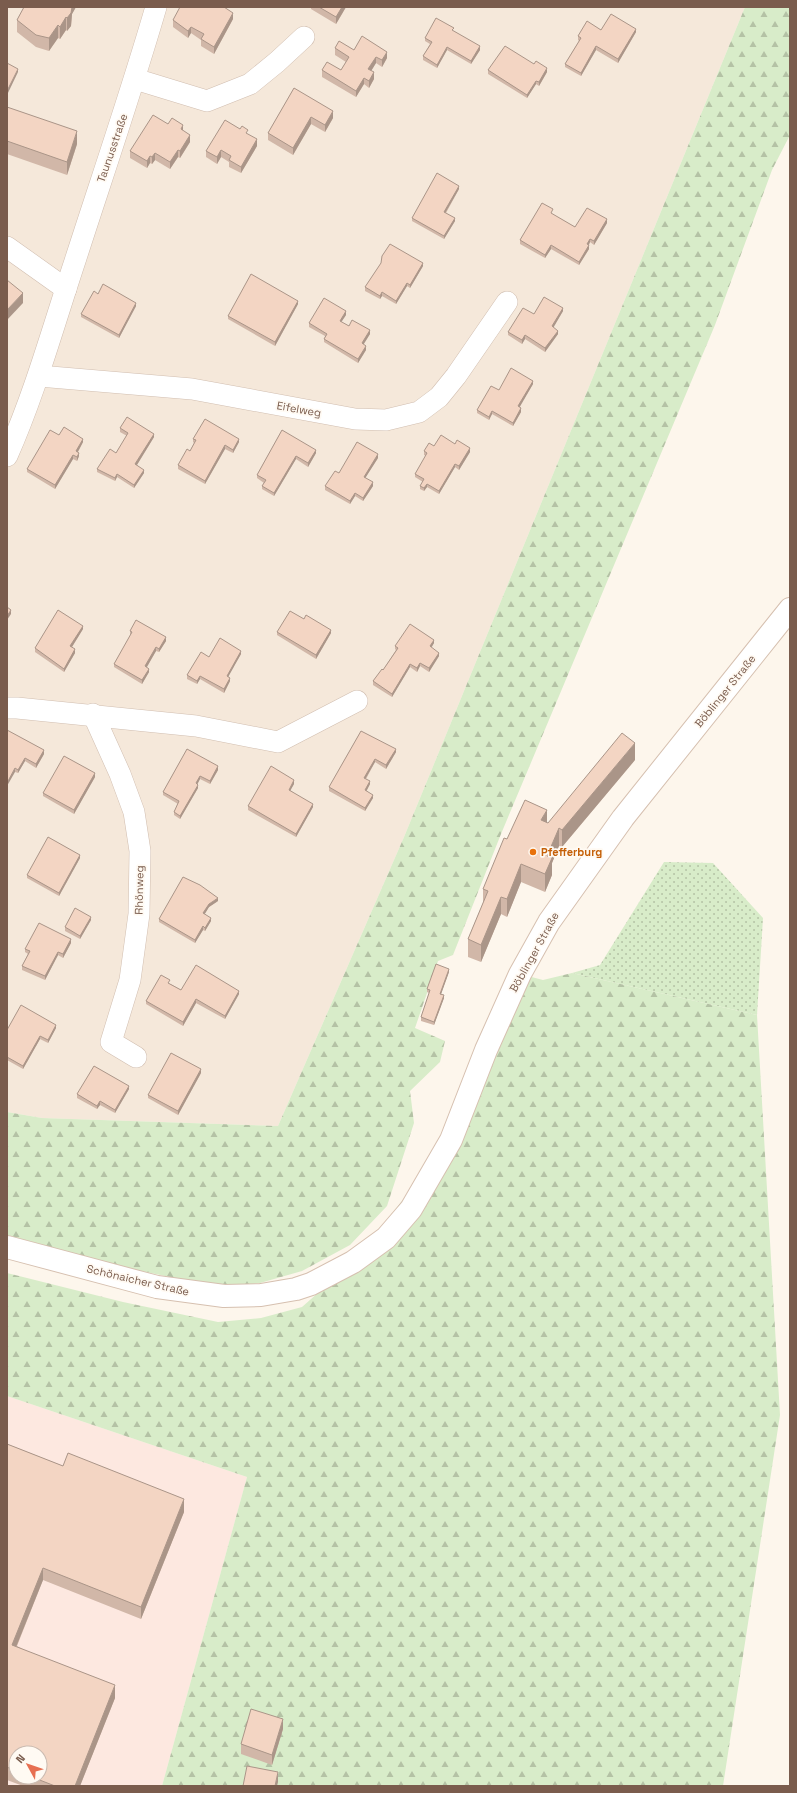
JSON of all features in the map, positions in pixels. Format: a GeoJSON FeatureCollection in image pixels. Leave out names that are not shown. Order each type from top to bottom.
{"type":"FeatureCollection","features":[{"type":"Feature","properties":{"kind":"main road","name":"Böblinger Straße"},"geometry":{"type":"LineString","coordinates":[[308,1290],[354,1262],[386,1238],[411,1209],[451,1140],[486,1050],[520,974],[549,922],[623,818],[790,609]]}},
{"type":"Feature","properties":{"kind":"main road","name":"Schönaicher Straße"},"geometry":{"type":"LineString","coordinates":[[7,1247],[156,1287],[192,1293],[224,1296],[253,1296],[308,1290]]}},
{"type":"Feature","properties":{"kind":"street","name":"Taunusstraße"},"geometry":{"type":"LineString","coordinates":[[7,456],[38,376],[135,79],[156,7]]}},
{"type":"Feature","properties":{"kind":"street"},"geometry":{"type":"LineString","coordinates":[[135,79],[207,101],[250,84],[304,37]]}},
{"type":"Feature","properties":{"kind":"street"},"geometry":{"type":"LineString","coordinates":[[7,247],[66,288]]}},
{"type":"Feature","properties":{"kind":"street","name":"Eifelweg"},"geometry":{"type":"LineString","coordinates":[[38,376],[192,389],[355,419],[386,420],[419,412],[439,397],[456,376],[507,302]]}},
{"type":"Feature","properties":{"kind":"street"},"geometry":{"type":"LineString","coordinates":[[7,708],[93,714],[196,726],[278,742],[357,701]]}},
{"type":"Feature","properties":{"kind":"street","name":"Rhönweg"},"geometry":{"type":"LineString","coordinates":[[93,714],[120,774],[134,812],[140,851],[139,914],[130,980],[111,1042],[136,1057]]}},
{"type":"Feature","properties":{"kind":"shaded area"},"geometry":{"type":"Polygon","coordinates":[[[7,7],[745,7],[404,837],[278,1126],[42,1118],[7,1112],[7,7]]]}},
{"type":"Feature","properties":{"kind":"shaded area"},"geometry":{"type":"Polygon","coordinates":[[[7,1396],[247,1477],[162,1786],[7,1786],[7,1396]]]}},
{"type":"Feature","properties":{"kind":"green space"},"geometry":{"type":"Polygon","coordinates":[[[745,7],[790,7],[790,135],[772,170],[715,325],[501,834],[453,955],[438,961],[415,1028],[445,1041],[440,1062],[410,1091],[414,1123],[387,1206],[350,1245],[302,1271],[260,1283],[218,1287],[122,1267],[7,1235],[7,1112],[42,1118],[278,1126],[404,837],[745,7]]]}},
{"type":"Feature","properties":{"kind":"green space"},"geometry":{"type":"Polygon","coordinates":[[[664,862],[713,863],[763,918],[757,1015],[572,973],[600,965],[664,862]]]}},
{"type":"Feature","properties":{"kind":"green space"},"geometry":{"type":"Polygon","coordinates":[[[572,973],[757,1015],[780,1415],[723,1786],[162,1786],[247,1477],[7,1396],[7,1273],[123,1302],[218,1322],[261,1318],[302,1307],[353,1262],[451,1140],[520,974],[543,980],[572,973]]]}},
{"type":"Feature","properties":{"kind":"building"},"geometry":{"type":"Polygon","coordinates":[[[24,7],[72,7],[71,13],[67,18],[66,17],[60,27],[58,25],[49,38],[36,35],[17,20],[24,7]]]}},
{"type":"Feature","properties":{"kind":"building"},"geometry":{"type":"Polygon","coordinates":[[[180,7],[224,7],[233,13],[214,47],[201,39],[204,34],[191,27],[188,31],[173,20],[180,7]]]}},
{"type":"Feature","properties":{"kind":"building"},"geometry":{"type":"Polygon","coordinates":[[[319,7],[342,7],[336,17],[319,7]]]}},
{"type":"Feature","properties":{"kind":"building"},"geometry":{"type":"Polygon","coordinates":[[[611,14],[636,29],[618,59],[596,46],[581,73],[565,64],[581,38],[578,36],[587,21],[601,30],[611,14]]]}},
{"type":"Feature","properties":{"kind":"building"},"geometry":{"type":"Polygon","coordinates":[[[436,18],[454,28],[452,30],[480,46],[471,61],[447,47],[437,65],[423,56],[432,42],[425,38],[436,18]]]}},
{"type":"Feature","properties":{"kind":"building"},"geometry":{"type":"Polygon","coordinates":[[[362,36],[387,52],[382,60],[376,57],[368,69],[374,72],[369,81],[364,78],[356,91],[322,70],[327,62],[341,70],[349,57],[335,48],[339,41],[354,50],[362,36]]]}},
{"type":"Feature","properties":{"kind":"building"},"geometry":{"type":"Polygon","coordinates":[[[505,46],[534,64],[536,61],[547,68],[539,82],[536,81],[527,95],[488,70],[505,46]]]}},
{"type":"Feature","properties":{"kind":"building"},"geometry":{"type":"Polygon","coordinates":[[[7,63],[18,69],[7,91],[7,63]]]}},
{"type":"Feature","properties":{"kind":"building"},"geometry":{"type":"Polygon","coordinates":[[[294,88],[333,111],[325,125],[311,117],[293,148],[268,133],[294,88]]]}},
{"type":"Feature","properties":{"kind":"building"},"geometry":{"type":"Polygon","coordinates":[[[7,107],[77,131],[67,162],[7,141],[7,107]]]}},
{"type":"Feature","properties":{"kind":"building"},"geometry":{"type":"Polygon","coordinates":[[[153,115],[168,124],[172,118],[183,125],[181,129],[190,135],[180,151],[178,150],[170,162],[155,153],[152,157],[150,156],[147,161],[130,151],[153,115]]]}},
{"type":"Feature","properties":{"kind":"building"},"geometry":{"type":"Polygon","coordinates":[[[225,120],[240,129],[242,126],[248,130],[246,133],[257,139],[241,167],[229,160],[231,156],[221,150],[217,157],[206,151],[225,120]]]}},
{"type":"Feature","properties":{"kind":"building"},"geometry":{"type":"Polygon","coordinates":[[[437,173],[459,186],[444,212],[455,218],[444,236],[412,218],[437,173]]]}},
{"type":"Feature","properties":{"kind":"building"},"geometry":{"type":"Polygon","coordinates":[[[542,203],[553,209],[551,213],[575,227],[587,208],[607,219],[594,241],[590,239],[587,244],[589,245],[579,262],[551,245],[545,255],[520,240],[542,203]]]}},
{"type":"Feature","properties":{"kind":"building"},"geometry":{"type":"Polygon","coordinates":[[[390,244],[423,263],[410,285],[407,283],[396,301],[382,292],[380,296],[365,287],[381,263],[382,256],[390,244]]]}},
{"type":"Feature","properties":{"kind":"building"},"geometry":{"type":"Polygon","coordinates":[[[251,274],[298,301],[275,342],[228,316],[251,274]]]}},
{"type":"Feature","properties":{"kind":"building"},"geometry":{"type":"Polygon","coordinates":[[[7,280],[23,293],[7,310],[7,280]]]}},
{"type":"Feature","properties":{"kind":"building"},"geometry":{"type":"Polygon","coordinates":[[[103,284],[136,303],[119,335],[81,314],[94,291],[98,294],[103,284]]]}},
{"type":"Feature","properties":{"kind":"building"},"geometry":{"type":"Polygon","coordinates":[[[544,297],[563,308],[552,326],[558,331],[545,348],[525,335],[522,340],[508,332],[523,308],[534,314],[544,297]]]}},
{"type":"Feature","properties":{"kind":"building"},"geometry":{"type":"Polygon","coordinates":[[[324,298],[346,311],[340,321],[349,326],[352,320],[370,330],[362,343],[366,346],[358,359],[324,339],[327,334],[309,323],[324,298]]]}},
{"type":"Feature","properties":{"kind":"building"},"geometry":{"type":"Polygon","coordinates":[[[511,368],[533,381],[518,406],[521,408],[513,423],[492,411],[489,417],[477,410],[491,386],[499,390],[511,368]]]}},
{"type":"Feature","properties":{"kind":"building"},"geometry":{"type":"Polygon","coordinates":[[[127,417],[154,434],[135,464],[144,470],[134,485],[117,474],[115,478],[97,469],[110,449],[116,453],[128,433],[120,428],[127,417]]]}},
{"type":"Feature","properties":{"kind":"building"},"geometry":{"type":"Polygon","coordinates":[[[205,419],[239,439],[233,450],[225,445],[205,481],[178,465],[187,449],[190,451],[196,440],[193,439],[205,419]]]}},
{"type":"Feature","properties":{"kind":"building"},"geometry":{"type":"Polygon","coordinates":[[[64,427],[83,439],[76,451],[79,453],[77,457],[73,455],[55,485],[27,469],[50,430],[59,435],[64,427]]]}},
{"type":"Feature","properties":{"kind":"building"},"geometry":{"type":"Polygon","coordinates":[[[282,430],[316,450],[308,463],[296,456],[274,493],[262,486],[266,480],[257,475],[282,430]]]}},
{"type":"Feature","properties":{"kind":"building"},"geometry":{"type":"Polygon","coordinates":[[[441,435],[455,444],[457,440],[470,448],[459,466],[455,464],[439,491],[427,484],[424,488],[420,486],[424,479],[415,474],[427,453],[424,451],[429,443],[434,446],[441,435]]]}},
{"type":"Feature","properties":{"kind":"building"},"geometry":{"type":"Polygon","coordinates":[[[357,442],[378,454],[364,477],[373,482],[363,498],[355,493],[350,501],[325,486],[335,471],[339,473],[357,442]]]}},
{"type":"Feature","properties":{"kind":"building"},"geometry":{"type":"Polygon","coordinates":[[[7,607],[11,610],[7,616],[7,607]]]}},
{"type":"Feature","properties":{"kind":"building"},"geometry":{"type":"Polygon","coordinates":[[[58,610],[83,626],[70,646],[75,649],[64,669],[35,648],[58,610]]]}},
{"type":"Feature","properties":{"kind":"building"},"geometry":{"type":"Polygon","coordinates":[[[290,611],[304,619],[306,615],[331,630],[316,655],[277,632],[290,611]]]}},
{"type":"Feature","properties":{"kind":"building"},"geometry":{"type":"Polygon","coordinates":[[[136,620],[166,637],[159,649],[156,647],[145,666],[149,669],[142,680],[114,664],[132,632],[130,631],[136,620]]]}},
{"type":"Feature","properties":{"kind":"building"},"geometry":{"type":"Polygon","coordinates":[[[410,624],[434,640],[430,646],[439,653],[429,668],[420,663],[417,668],[410,664],[392,694],[373,681],[382,669],[383,670],[398,648],[395,646],[410,624]]]}},
{"type":"Feature","properties":{"kind":"building"},"geometry":{"type":"Polygon","coordinates":[[[220,638],[241,651],[227,676],[230,678],[224,689],[200,676],[197,681],[187,675],[201,652],[209,657],[220,638]]]}},
{"type":"Feature","properties":{"kind":"building"},"geometry":{"type":"Polygon","coordinates":[[[7,730],[44,750],[36,764],[25,758],[18,770],[15,768],[7,783],[7,730]]]}},
{"type":"Feature","properties":{"kind":"building"},"geometry":{"type":"Polygon","coordinates":[[[361,731],[396,749],[386,765],[375,759],[364,778],[370,781],[365,790],[373,795],[365,808],[329,787],[361,731]]]}},
{"type":"Feature","properties":{"kind":"building"},"geometry":{"type":"Polygon","coordinates":[[[622,733],[635,743],[562,830],[559,828],[547,856],[552,858],[545,874],[521,864],[507,899],[501,897],[481,945],[468,939],[488,891],[483,889],[504,838],[507,839],[525,800],[547,810],[541,820],[548,823],[622,733]]]}},
{"type":"Feature","properties":{"kind":"building"},"geometry":{"type":"Polygon","coordinates":[[[187,749],[218,766],[210,781],[200,776],[196,783],[198,785],[180,816],[174,812],[179,801],[163,792],[187,749]]]}},
{"type":"Feature","properties":{"kind":"building"},"geometry":{"type":"Polygon","coordinates":[[[64,756],[95,773],[74,810],[43,793],[64,756]]]}},
{"type":"Feature","properties":{"kind":"building"},"geometry":{"type":"Polygon","coordinates":[[[271,766],[294,780],[289,790],[313,804],[296,834],[248,806],[271,766]]]}},
{"type":"Feature","properties":{"kind":"building"},"geometry":{"type":"Polygon","coordinates":[[[48,837],[80,855],[59,893],[27,875],[48,837]]]}},
{"type":"Feature","properties":{"kind":"building"},"geometry":{"type":"Polygon","coordinates":[[[183,877],[200,885],[218,898],[209,904],[203,913],[211,918],[205,928],[203,926],[195,940],[159,919],[183,877]]]}},
{"type":"Feature","properties":{"kind":"building"},"geometry":{"type":"Polygon","coordinates":[[[75,908],[91,917],[80,936],[65,927],[75,908]]]}},
{"type":"Feature","properties":{"kind":"building"},"geometry":{"type":"Polygon","coordinates":[[[39,923],[71,939],[63,954],[58,952],[45,976],[22,966],[30,951],[25,949],[39,923]]]}},
{"type":"Feature","properties":{"kind":"building"},"geometry":{"type":"Polygon","coordinates":[[[436,964],[449,969],[440,994],[444,995],[434,1022],[421,1017],[430,990],[427,989],[436,964]]]}},
{"type":"Feature","properties":{"kind":"building"},"geometry":{"type":"Polygon","coordinates":[[[196,965],[239,991],[225,1016],[196,999],[183,1022],[146,1001],[161,975],[170,980],[168,983],[181,990],[196,965]]]}},
{"type":"Feature","properties":{"kind":"building"},"geometry":{"type":"Polygon","coordinates":[[[21,1005],[56,1025],[48,1040],[40,1036],[23,1066],[7,1057],[7,1030],[21,1005]]]}},
{"type":"Feature","properties":{"kind":"building"},"geometry":{"type":"Polygon","coordinates":[[[171,1053],[201,1069],[178,1111],[148,1095],[171,1053]]]}},
{"type":"Feature","properties":{"kind":"building"},"geometry":{"type":"Polygon","coordinates":[[[94,1066],[129,1086],[115,1110],[100,1101],[97,1106],[77,1094],[94,1066]]]}},
{"type":"Feature","properties":{"kind":"building"},"geometry":{"type":"Polygon","coordinates":[[[7,1444],[63,1466],[68,1453],[184,1499],[141,1607],[43,1568],[12,1645],[115,1685],[75,1786],[55,1786],[48,1783],[48,1745],[8,1745],[7,1767],[7,1444]]]}},
{"type":"Feature","properties":{"kind":"building"},"geometry":{"type":"Polygon","coordinates":[[[251,1709],[283,1719],[272,1755],[241,1744],[251,1709]]]}},
{"type":"Feature","properties":{"kind":"building"},"geometry":{"type":"Polygon","coordinates":[[[247,1766],[278,1772],[275,1786],[243,1786],[247,1766]]]}},
{"type":"Feature","properties":{"kind":"place","name":"Pfefferburg"},"geometry":{"type":"Point","coordinates":[533,852]}}]}
